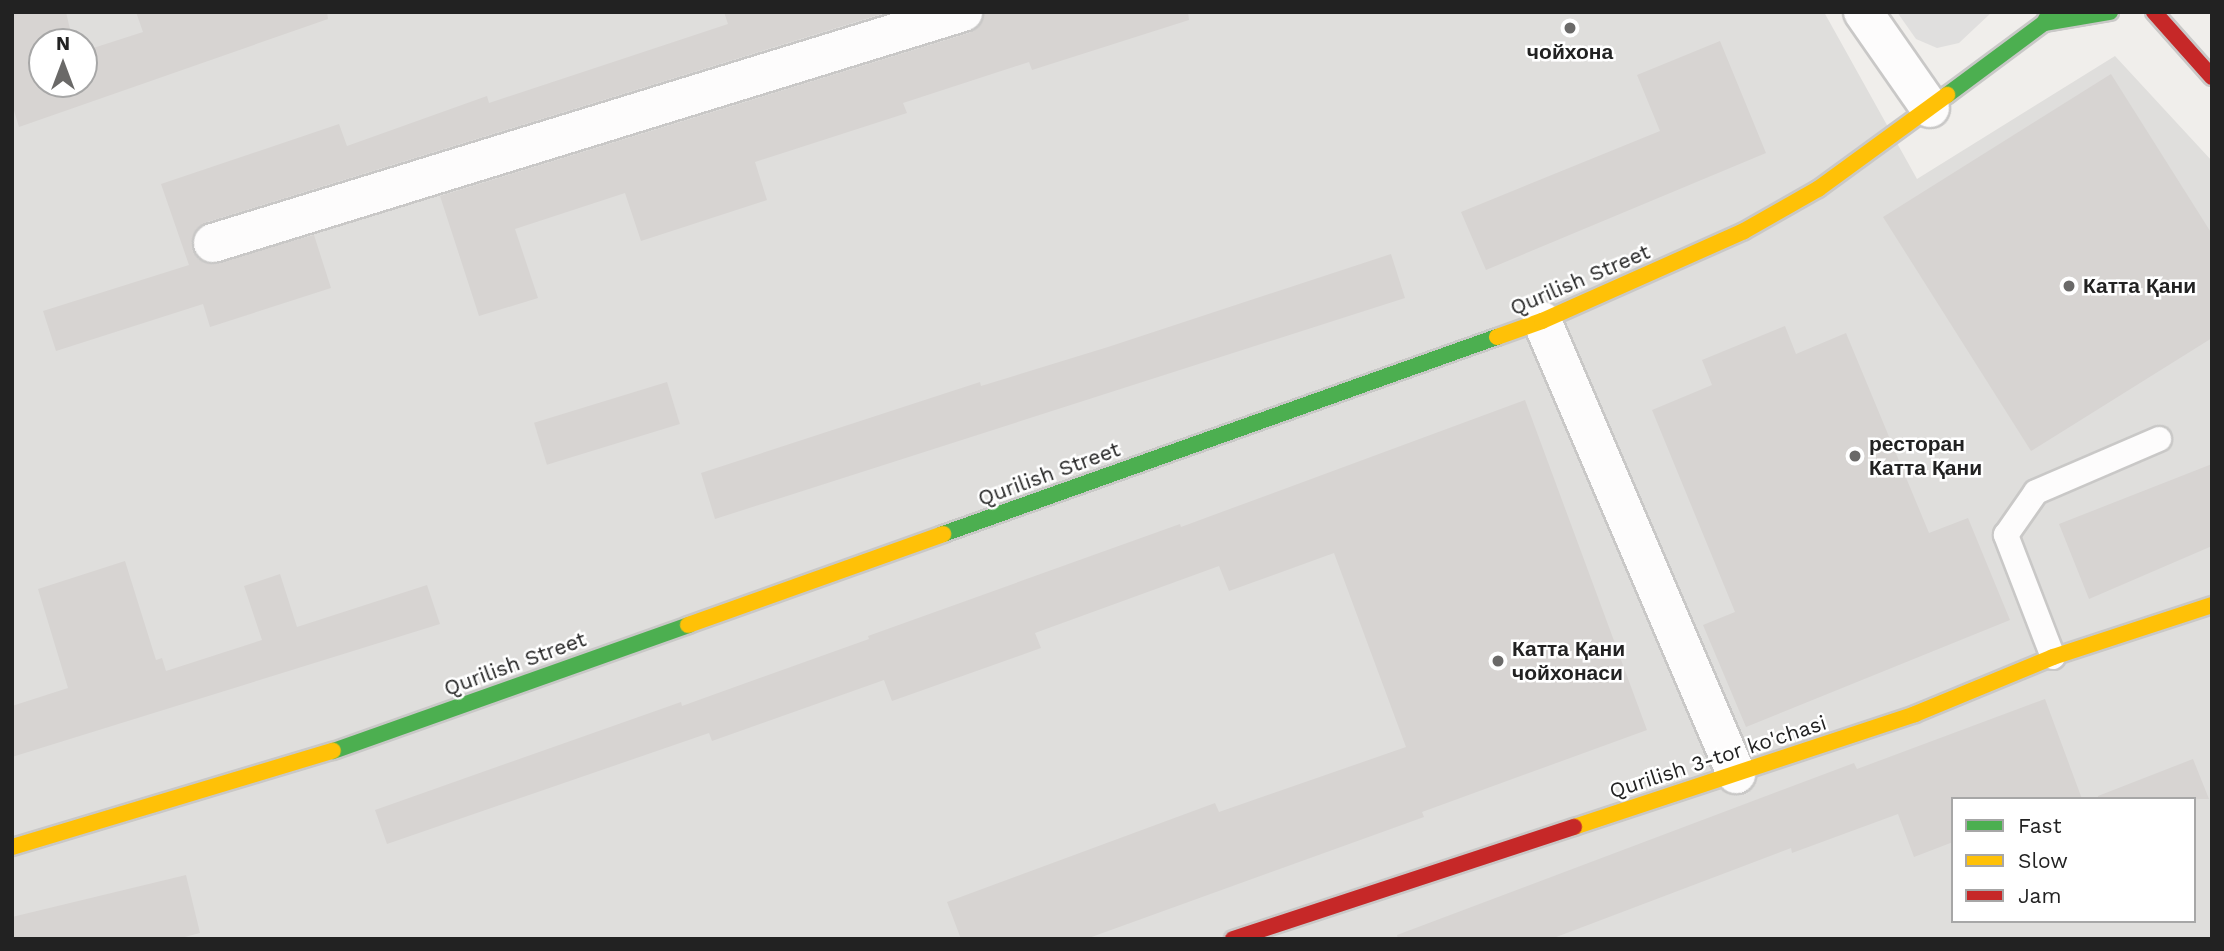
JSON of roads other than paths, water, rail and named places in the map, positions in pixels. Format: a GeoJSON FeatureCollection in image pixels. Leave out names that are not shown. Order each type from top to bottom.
{"type":"FeatureCollection","features":[{"type":"Feature","properties":{"kind":"street"},"geometry":{"type":"LineString","coordinates":[[213,243],[963,12]]}},
{"type":"Feature","properties":{"kind":"street"},"geometry":{"type":"LineString","coordinates":[[1863,12],[1930,107]]}},
{"type":"Feature","properties":{"kind":"street","name":"Qurilish Street"},"geometry":{"type":"LineString","coordinates":[[12,847],[334,751],[1542,321],[1744,232],[1818,189],[2047,18],[2110,12]]}},
{"type":"Feature","properties":{"kind":"street"},"geometry":{"type":"LineString","coordinates":[[2154,12],[2212,77]]}},
{"type":"Feature","properties":{"kind":"street"},"geometry":{"type":"LineString","coordinates":[[1542,321],[1736,774]]}},
{"type":"Feature","properties":{"kind":"street","name":"Qurilish 3-tor ko'chasi"},"geometry":{"type":"LineString","coordinates":[[1233,939],[1916,714],[2053,657],[2212,605]]}},
{"type":"Feature","properties":{"kind":"lane"},"geometry":{"type":"LineString","coordinates":[[2053,657],[2006,535],[2036,492],[2159,439]]}},
{"type":"Feature","properties":{"kind":"place","name":"чойхона"},"geometry":{"type":"Point","coordinates":[1570,28]}},
{"type":"Feature","properties":{"kind":"place","name":"Катта Қани"},"geometry":{"type":"Point","coordinates":[2069,286]}},
{"type":"Feature","properties":{"kind":"place","name":"ресторан Катта Қани"},"geometry":{"type":"Point","coordinates":[1855,456]}},
{"type":"Feature","properties":{"kind":"place","name":"Катта Қани чойхонаси"},"geometry":{"type":"Point","coordinates":[1498,661]}}]}
